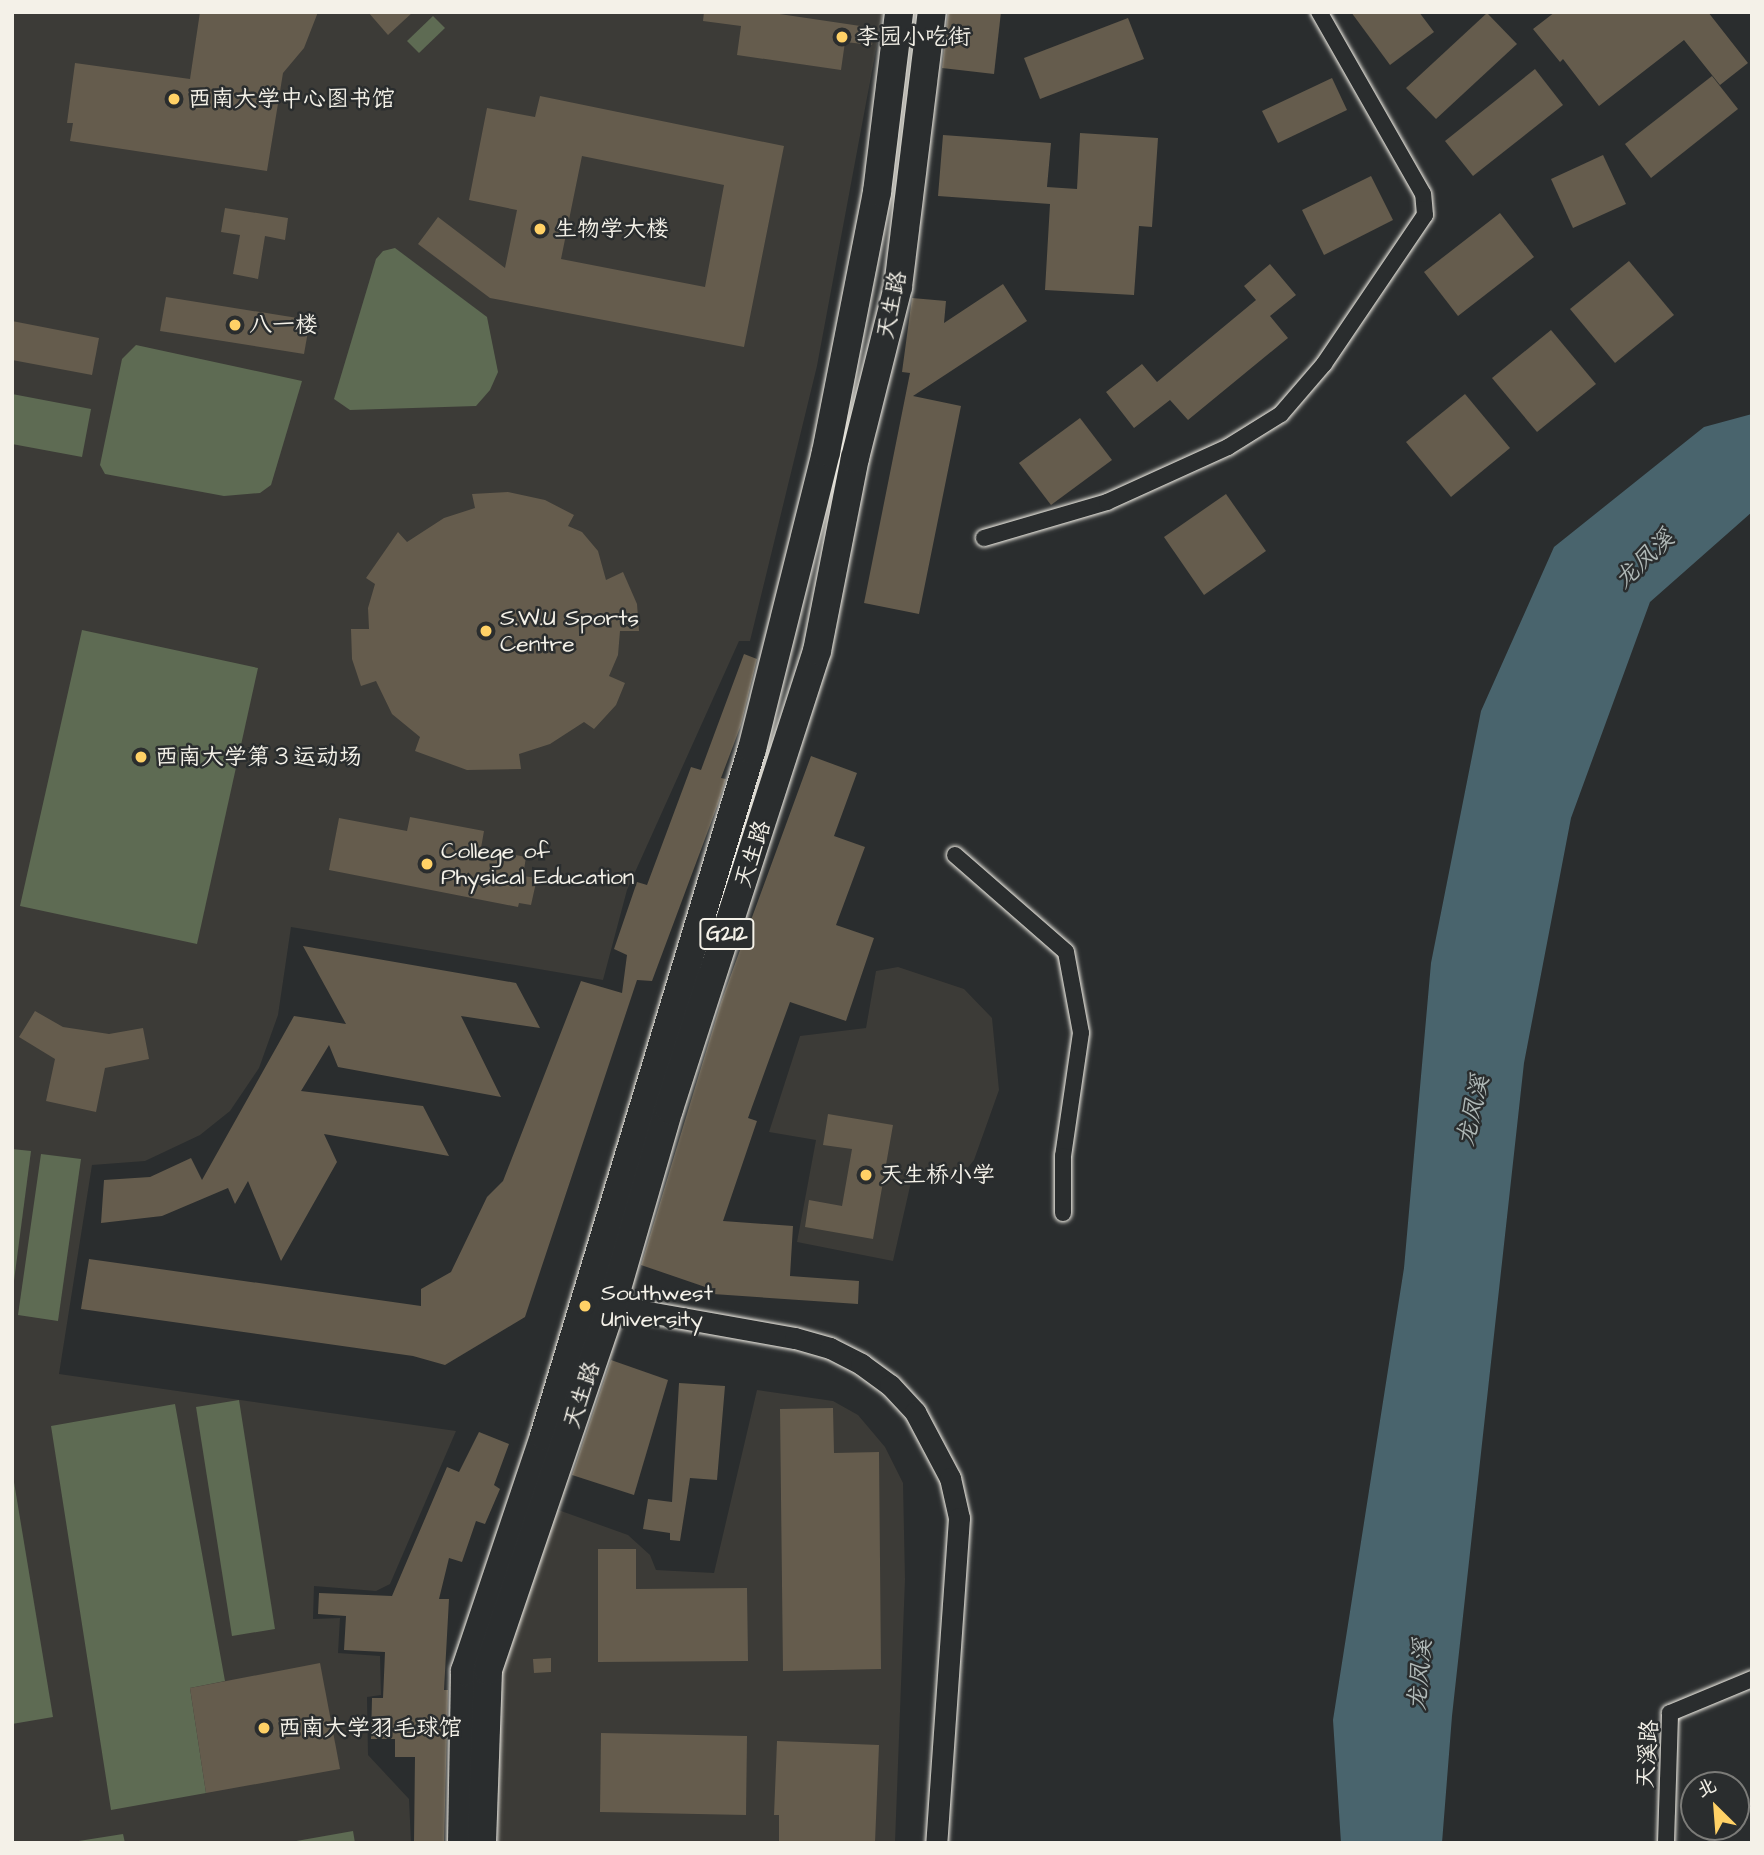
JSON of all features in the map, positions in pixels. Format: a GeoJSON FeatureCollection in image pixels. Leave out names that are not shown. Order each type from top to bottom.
{"type":"FeatureCollection","features":[{"type":"Feature","properties":{"kind":"highway","name":"天生路"},"geometry":{"type":"LineString","coordinates":[[482,1843],[488,1670],[598,1303],[752,748],[826,452],[877,192],[900,12]]}},
{"type":"Feature","properties":{"kind":"highway","name":"天生路"},"geometry":{"type":"LineString","coordinates":[[462,1843],[465,1671],[544,1436],[598,1303],[669,1109],[817,651],[855,458],[898,287],[932,12]]}},
{"type":"Feature","properties":{"kind":"street"},"geometry":{"type":"LineString","coordinates":[[984,538],[1107,502],[1228,447],[1282,414],[1324,364],[1425,215],[1423,194],[1319,12]]}},
{"type":"Feature","properties":{"kind":"street"},"geometry":{"type":"LineString","coordinates":[[955,855],[1066,952],[1082,1033],[1063,1156],[1063,1213]]}},
{"type":"Feature","properties":{"kind":"street"},"geometry":{"type":"LineString","coordinates":[[598,1303],[795,1338],[830,1348],[861,1364],[890,1385],[915,1412],[950,1478],[958,1518],[936,1843]]}},
{"type":"Feature","properties":{"kind":"street","name":"天溪路"},"geometry":{"type":"LineString","coordinates":[[1666,1843],[1670,1713],[1752,1679]]}},
{"type":"Feature","properties":{"kind":"shaded area"},"geometry":{"type":"Polygon","coordinates":[[[12,12],[883,12],[817,366],[750,641],[739,641],[627,890],[603,980],[291,927],[278,1015],[259,1068],[230,1111],[200,1135],[145,1161],[92,1165],[59,1374],[456,1431],[390,1584],[376,1591],[314,1586],[313,1619],[340,1618],[338,1653],[380,1656],[381,1695],[367,1697],[368,1755],[409,1799],[411,1843],[12,1843],[12,12]]]}},
{"type":"Feature","properties":{"kind":"shaded area"},"geometry":{"type":"Polygon","coordinates":[[[898,967],[964,989],[992,1018],[999,1090],[974,1160],[958,1180],[914,1169],[893,1261],[797,1242],[816,1140],[769,1132],[800,1036],[866,1028],[876,971],[898,967]]]}},
{"type":"Feature","properties":{"kind":"shaded area"},"geometry":{"type":"Polygon","coordinates":[[[757,1390],[833,1401],[858,1415],[885,1447],[903,1483],[905,1579],[895,1843],[498,1843],[499,1667],[550,1507],[628,1535],[650,1555],[656,1570],[714,1573],[757,1390]]]}},
{"type":"Feature","properties":{"kind":"green space"},"geometry":{"type":"Polygon","coordinates":[[[433,16],[445,28],[419,53],[407,41],[433,16]]]}},
{"type":"Feature","properties":{"kind":"green space"},"geometry":{"type":"Polygon","coordinates":[[[395,248],[487,317],[498,372],[490,390],[476,406],[350,410],[334,399],[376,259],[383,251],[395,248]]]}},
{"type":"Feature","properties":{"kind":"green space"},"geometry":{"type":"Polygon","coordinates":[[[136,345],[302,381],[271,485],[260,493],[224,496],[105,474],[100,465],[122,359],[136,345]]]}},
{"type":"Feature","properties":{"kind":"green space"},"geometry":{"type":"Polygon","coordinates":[[[12,394],[91,409],[82,457],[12,444],[12,394]]]}},
{"type":"Feature","properties":{"kind":"green space"},"geometry":{"type":"Polygon","coordinates":[[[82,630],[258,668],[197,944],[20,906],[82,630]]]}},
{"type":"Feature","properties":{"kind":"green space"},"geometry":{"type":"Polygon","coordinates":[[[12,1149],[31,1151],[12,1296],[12,1149]]]}},
{"type":"Feature","properties":{"kind":"green space"},"geometry":{"type":"Polygon","coordinates":[[[41,1154],[81,1159],[58,1321],[18,1315],[41,1154]]]}},
{"type":"Feature","properties":{"kind":"green space"},"geometry":{"type":"Polygon","coordinates":[[[239,1400],[275,1629],[232,1636],[196,1407],[239,1400]]]}},
{"type":"Feature","properties":{"kind":"green space"},"geometry":{"type":"Polygon","coordinates":[[[175,1404],[225,1681],[190,1688],[206,1793],[111,1810],[51,1426],[175,1404]]]}},
{"type":"Feature","properties":{"kind":"green space"},"geometry":{"type":"Polygon","coordinates":[[[12,1470],[53,1717],[12,1724],[12,1470]]]}},
{"type":"Feature","properties":{"kind":"green space"},"geometry":{"type":"Polygon","coordinates":[[[353,1831],[355,1843],[285,1843],[353,1831]]]}},
{"type":"Feature","properties":{"kind":"green space"},"geometry":{"type":"Polygon","coordinates":[[[123,1834],[125,1843],[66,1843],[123,1834]]]}},
{"type":"Feature","properties":{"kind":"water","name":"龙凤溪"},"geometry":{"type":"Polygon","coordinates":[[[1752,414],[1752,512],[1650,602],[1571,818],[1524,1063],[1452,1716],[1442,1843],[1341,1843],[1333,1720],[1404,1268],[1431,963],[1481,711],[1554,547],[1704,427],[1752,414]]]}},
{"type":"Feature","properties":{"kind":"building","name":"西南大学中心图书馆"},"geometry":{"type":"Polygon","coordinates":[[[200,12],[318,12],[304,48],[283,73],[267,171],[70,141],[73,123],[67,123],[75,63],[190,79],[200,12]]]}},
{"type":"Feature","properties":{"kind":"building"},"geometry":{"type":"Polygon","coordinates":[[[368,12],[413,12],[388,35],[368,12]]]}},
{"type":"Feature","properties":{"kind":"building"},"geometry":{"type":"Polygon","coordinates":[[[704,12],[766,12],[874,28],[872,45],[845,42],[841,70],[737,55],[741,26],[703,21],[704,12]]]}},
{"type":"Feature","properties":{"kind":"building"},"geometry":{"type":"Polygon","coordinates":[[[948,12],[1001,12],[994,74],[942,68],[948,12]]]}},
{"type":"Feature","properties":{"kind":"building"},"geometry":{"type":"Polygon","coordinates":[[[1351,12],[1419,12],[1434,32],[1390,65],[1351,12]]]}},
{"type":"Feature","properties":{"kind":"building"},"geometry":{"type":"Polygon","coordinates":[[[1555,12],[1708,12],[1748,63],[1720,85],[1684,40],[1599,106],[1563,59],[1560,62],[1533,29],[1555,12]]]}},
{"type":"Feature","properties":{"kind":"building"},"geometry":{"type":"Polygon","coordinates":[[[1487,13],[1517,44],[1436,119],[1406,88],[1487,13]]]}},
{"type":"Feature","properties":{"kind":"building"},"geometry":{"type":"Polygon","coordinates":[[[1128,18],[1144,59],[1040,99],[1024,58],[1128,18]]]}},
{"type":"Feature","properties":{"kind":"building"},"geometry":{"type":"Polygon","coordinates":[[[1535,69],[1563,105],[1473,176],[1445,141],[1535,69]]]}},
{"type":"Feature","properties":{"kind":"building"},"geometry":{"type":"Polygon","coordinates":[[[1712,76],[1738,109],[1651,178],[1625,144],[1712,76]]]}},
{"type":"Feature","properties":{"kind":"building"},"geometry":{"type":"Polygon","coordinates":[[[1332,78],[1347,110],[1278,143],[1262,111],[1332,78]]]}},
{"type":"Feature","properties":{"kind":"building","name":"生物学大楼"},"geometry":{"type":"Polygon","coordinates":[[[540,96],[784,146],[744,347],[490,298],[418,244],[438,217],[505,268],[517,210],[469,200],[487,108],[535,117],[540,96]],[[582,156],[561,259],[705,287],[724,185],[582,156]]]}},
{"type":"Feature","properties":{"kind":"building"},"geometry":{"type":"Polygon","coordinates":[[[1080,133],[1158,138],[1152,227],[1139,226],[1134,295],[1045,290],[1050,204],[938,196],[943,135],[1051,143],[1047,187],[1077,189],[1080,133]]]}},
{"type":"Feature","properties":{"kind":"building"},"geometry":{"type":"Polygon","coordinates":[[[1603,155],[1626,204],[1573,228],[1551,179],[1603,155]]]}},
{"type":"Feature","properties":{"kind":"building"},"geometry":{"type":"Polygon","coordinates":[[[1371,176],[1393,220],[1324,255],[1302,210],[1371,176]]]}},
{"type":"Feature","properties":{"kind":"building"},"geometry":{"type":"Polygon","coordinates":[[[225,208],[288,218],[285,240],[265,236],[258,279],[233,274],[240,235],[221,232],[225,208]]]}},
{"type":"Feature","properties":{"kind":"building"},"geometry":{"type":"Polygon","coordinates":[[[1500,213],[1534,257],[1458,316],[1424,272],[1500,213]]]}},
{"type":"Feature","properties":{"kind":"building"},"geometry":{"type":"Polygon","coordinates":[[[1629,261],[1674,315],[1615,363],[1570,309],[1629,261]]]}},
{"type":"Feature","properties":{"kind":"building"},"geometry":{"type":"Polygon","coordinates":[[[1270,264],[1296,295],[1270,316],[1288,338],[1188,420],[1170,400],[1134,428],[1106,392],[1142,364],[1157,382],[1256,300],[1244,286],[1270,264]]]}},
{"type":"Feature","properties":{"kind":"building"},"geometry":{"type":"Polygon","coordinates":[[[1003,284],[1027,321],[913,396],[961,406],[919,614],[864,603],[910,373],[902,372],[912,298],[946,301],[944,323],[1003,284]]]}},
{"type":"Feature","properties":{"kind":"building","name":"八一楼"},"geometry":{"type":"Polygon","coordinates":[[[166,297],[310,320],[304,354],[160,331],[166,297]]]}},
{"type":"Feature","properties":{"kind":"building"},"geometry":{"type":"Polygon","coordinates":[[[12,321],[99,338],[92,375],[12,360],[12,321]]]}},
{"type":"Feature","properties":{"kind":"building"},"geometry":{"type":"Polygon","coordinates":[[[1551,330],[1596,384],[1537,432],[1492,378],[1551,330]]]}},
{"type":"Feature","properties":{"kind":"building"},"geometry":{"type":"Polygon","coordinates":[[[1465,394],[1510,448],[1451,497],[1406,442],[1465,394]]]}},
{"type":"Feature","properties":{"kind":"building"},"geometry":{"type":"Polygon","coordinates":[[[1080,418],[1112,460],[1051,505],[1019,463],[1080,418]]]}},
{"type":"Feature","properties":{"kind":"building","name":"S.W.U Sports Centre"},"geometry":{"type":"Polygon","coordinates":[[[508,492],[545,500],[574,515],[568,526],[582,532],[598,551],[606,580],[623,572],[637,604],[639,631],[620,631],[618,655],[609,676],[625,683],[616,705],[594,729],[584,722],[550,744],[519,754],[521,769],[467,770],[415,751],[420,737],[392,714],[376,681],[361,686],[352,659],[351,629],[369,629],[368,608],[375,584],[366,578],[398,532],[407,542],[444,518],[475,508],[472,494],[508,492]]]}},
{"type":"Feature","properties":{"kind":"building"},"geometry":{"type":"Polygon","coordinates":[[[1226,494],[1266,551],[1204,595],[1164,537],[1226,494]]]}},
{"type":"Feature","properties":{"kind":"building"},"geometry":{"type":"Polygon","coordinates":[[[744,654],[757,659],[741,725],[721,778],[726,779],[718,804],[652,981],[637,980],[525,1317],[445,1365],[413,1356],[81,1309],[89,1259],[421,1306],[421,1289],[451,1272],[487,1197],[503,1181],[581,981],[622,993],[627,955],[614,949],[637,882],[647,885],[691,767],[701,770],[744,654]]]}},
{"type":"Feature","properties":{"kind":"building"},"geometry":{"type":"Polygon","coordinates":[[[811,756],[857,773],[834,836],[865,847],[836,925],[874,938],[846,1021],[790,1002],[748,1118],[757,1121],[723,1221],[793,1226],[790,1276],[859,1281],[858,1304],[713,1294],[714,1290],[641,1265],[721,1002],[811,756]]]}},
{"type":"Feature","properties":{"kind":"building","name":"College of Physical Education"},"geometry":{"type":"Polygon","coordinates":[[[410,817],[484,831],[481,848],[526,857],[523,876],[537,878],[531,905],[519,903],[518,907],[329,870],[339,818],[407,831],[410,817]]]}},
{"type":"Feature","properties":{"kind":"building"},"geometry":{"type":"Polygon","coordinates":[[[303,946],[516,983],[540,1028],[461,1016],[501,1097],[338,1067],[329,1045],[301,1091],[423,1106],[449,1156],[324,1134],[337,1162],[281,1261],[248,1181],[235,1204],[228,1188],[162,1216],[101,1223],[104,1180],[150,1177],[191,1158],[202,1180],[294,1016],[346,1024],[303,946]]]}},
{"type":"Feature","properties":{"kind":"building"},"geometry":{"type":"Polygon","coordinates":[[[35,1011],[63,1027],[109,1034],[143,1028],[149,1059],[105,1068],[96,1112],[46,1101],[55,1059],[19,1037],[35,1011]]]}},
{"type":"Feature","properties":{"kind":"building","name":"天生桥小学"},"geometry":{"type":"Polygon","coordinates":[[[828,1114],[893,1125],[873,1239],[805,1227],[809,1200],[842,1206],[852,1149],[823,1145],[828,1114]]]}},
{"type":"Feature","properties":{"kind":"building"},"geometry":{"type":"Polygon","coordinates":[[[611,1360],[668,1380],[634,1495],[572,1475],[611,1360]]]}},
{"type":"Feature","properties":{"kind":"building"},"geometry":{"type":"Polygon","coordinates":[[[679,1383],[725,1386],[717,1480],[690,1478],[680,1541],[670,1540],[670,1533],[643,1529],[648,1499],[672,1502],[679,1383]]]}},
{"type":"Feature","properties":{"kind":"building"},"geometry":{"type":"Polygon","coordinates":[[[833,1408],[834,1453],[879,1452],[881,1669],[783,1671],[780,1409],[833,1408]]]}},
{"type":"Feature","properties":{"kind":"building"},"geometry":{"type":"Polygon","coordinates":[[[479,1432],[509,1444],[494,1485],[500,1489],[485,1524],[476,1521],[462,1562],[449,1558],[439,1599],[449,1599],[444,1690],[448,1690],[444,1843],[414,1843],[415,1757],[395,1757],[395,1739],[371,1739],[372,1698],[383,1698],[385,1652],[344,1650],[346,1616],[318,1614],[319,1593],[392,1596],[447,1467],[459,1472],[479,1432]]]}},
{"type":"Feature","properties":{"kind":"building"},"geometry":{"type":"Polygon","coordinates":[[[598,1549],[636,1549],[636,1589],[747,1588],[748,1661],[598,1662],[598,1549]]]}},
{"type":"Feature","properties":{"kind":"building"},"geometry":{"type":"Polygon","coordinates":[[[551,1658],[551,1672],[534,1673],[533,1659],[551,1658]]]}},
{"type":"Feature","properties":{"kind":"building","name":"西南大学羽毛球馆"},"geometry":{"type":"Polygon","coordinates":[[[320,1663],[340,1769],[206,1793],[190,1688],[320,1663]]]}},
{"type":"Feature","properties":{"kind":"building"},"geometry":{"type":"Polygon","coordinates":[[[601,1733],[747,1736],[746,1815],[600,1812],[601,1733]]]}},
{"type":"Feature","properties":{"kind":"building"},"geometry":{"type":"Polygon","coordinates":[[[777,1741],[879,1745],[875,1843],[779,1843],[779,1815],[774,1815],[777,1741]]]}},
{"type":"Feature","properties":{"kind":"place","name":"李园小吃街"},"geometry":{"type":"Point","coordinates":[842,37]}},
{"type":"Feature","properties":{"kind":"place","name":"西南大学中心图书馆"},"geometry":{"type":"Point","coordinates":[174,99]}},
{"type":"Feature","properties":{"kind":"place","name":"生物学大楼"},"geometry":{"type":"Point","coordinates":[540,229]}},
{"type":"Feature","properties":{"kind":"place","name":"八一楼"},"geometry":{"type":"Point","coordinates":[235,325]}},
{"type":"Feature","properties":{"kind":"place","name":"S.W.U Sports Centre"},"geometry":{"type":"Point","coordinates":[486,631]}},
{"type":"Feature","properties":{"kind":"place","name":"西南大学第３运动场"},"geometry":{"type":"Point","coordinates":[141,757]}},
{"type":"Feature","properties":{"kind":"place","name":"College of Physical Education"},"geometry":{"type":"Point","coordinates":[427,864]}},
{"type":"Feature","properties":{"kind":"place","name":"天生桥小学"},"geometry":{"type":"Point","coordinates":[866,1175]}},
{"type":"Feature","properties":{"kind":"place","name":"Southwest University"},"geometry":{"type":"Point","coordinates":[585,1306]}},
{"type":"Feature","properties":{"kind":"place","name":"西南大学羽毛球馆"},"geometry":{"type":"Point","coordinates":[264,1728]}}]}
